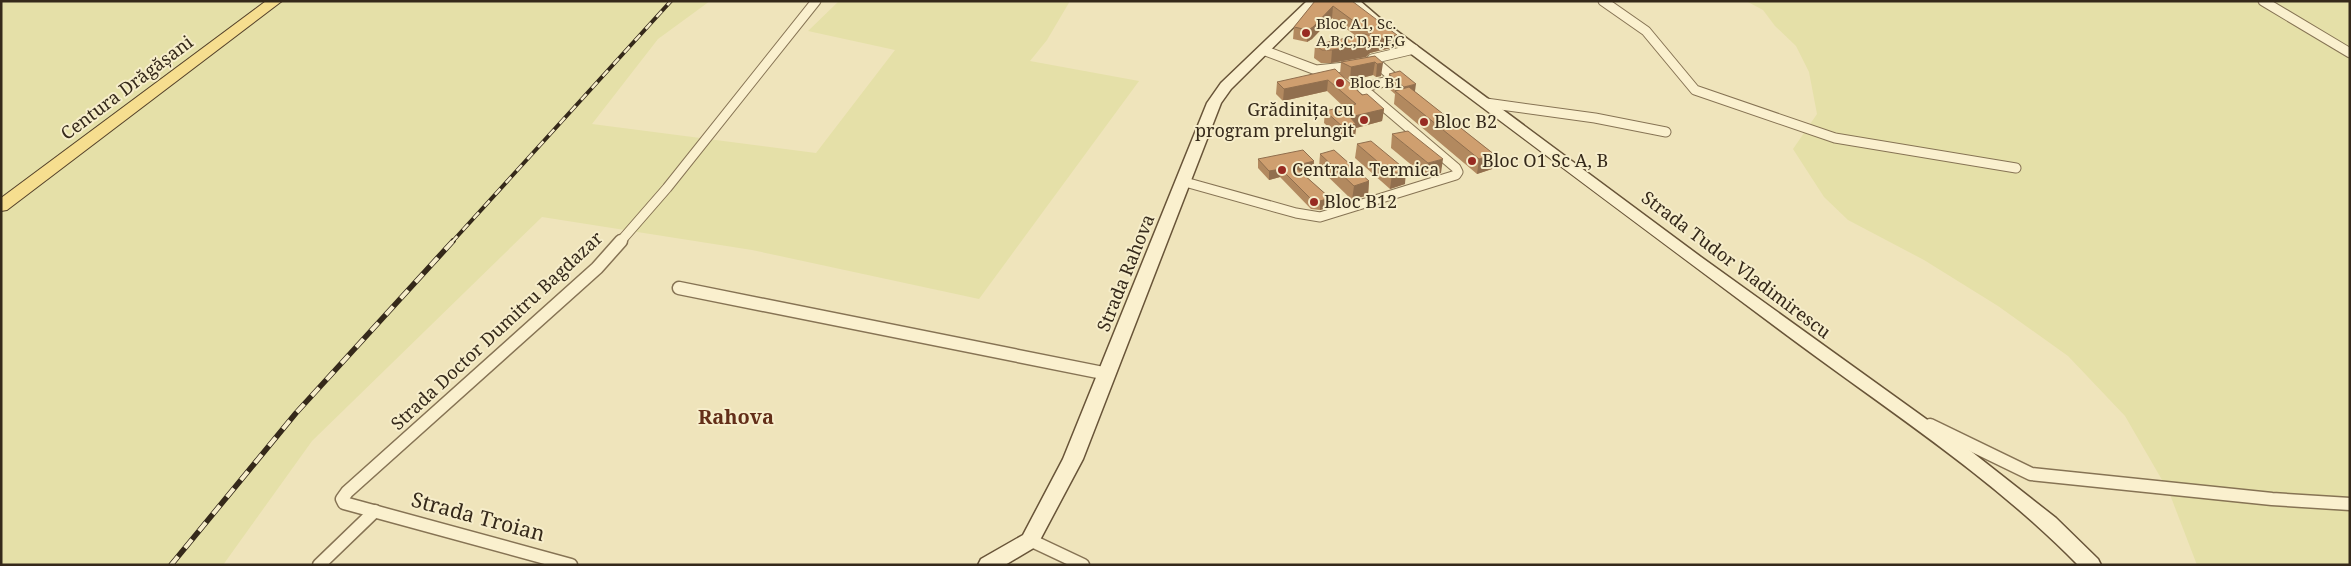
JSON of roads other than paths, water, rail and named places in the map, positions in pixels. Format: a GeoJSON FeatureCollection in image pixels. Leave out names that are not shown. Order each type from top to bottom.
{"type":"FeatureCollection","features":[{"type":"Feature","properties":{"kind":"main road","name":"Centura Drăgășani"},"geometry":{"type":"LineString","coordinates":[[1,206],[275,1]]}},
{"type":"Feature","properties":{"kind":"main road","name":"Strada Rahova"},"geometry":{"type":"LineString","coordinates":[[1030,540],[1074,459],[1108,374],[1128,317],[1184,182],[1214,103],[1226,86],[1314,1]]}},
{"type":"Feature","properties":{"kind":"main road","name":"Strada Tudor Vladimirescu"},"geometry":{"type":"LineString","coordinates":[[1353,1],[1694,260],[2010,491],[2049,523],[2091,565]]}},
{"type":"Feature","properties":{"kind":"main road"},"geometry":{"type":"LineString","coordinates":[[988,565],[1030,540]]}},
{"type":"Feature","properties":{"kind":"street","name":"Strada Doctor Dumitru Bagdazar"},"geometry":{"type":"LineString","coordinates":[[375,511],[344,503],[342,499],[347,492],[597,268],[667,188],[816,1]]}},
{"type":"Feature","properties":{"kind":"street"},"geometry":{"type":"LineString","coordinates":[[1603,1],[1646,31],[1695,90],[1835,138],[2016,168]]}},
{"type":"Feature","properties":{"kind":"street"},"geometry":{"type":"LineString","coordinates":[[2263,1],[2350,52]]}},
{"type":"Feature","properties":{"kind":"street"},"geometry":{"type":"LineString","coordinates":[[1184,182],[1296,213],[1320,217],[1456,175],[1458,172],[1456,168],[1362,88],[1395,79],[1372,59],[1414,49]]}},
{"type":"Feature","properties":{"kind":"street"},"geometry":{"type":"LineString","coordinates":[[1264,50],[1316,70],[1332,70],[1376,62]]}},
{"type":"Feature","properties":{"kind":"street"},"geometry":{"type":"LineString","coordinates":[[1486,103],[1595,118],[1666,132]]}},
{"type":"Feature","properties":{"kind":"street"},"geometry":{"type":"LineString","coordinates":[[680,288],[1108,374]]}},
{"type":"Feature","properties":{"kind":"street"},"geometry":{"type":"LineString","coordinates":[[1900,410],[2031,474],[2272,499],[2350,504]]}},
{"type":"Feature","properties":{"kind":"street"},"geometry":{"type":"LineString","coordinates":[[319,565],[375,511]]}},
{"type":"Feature","properties":{"kind":"street","name":"Strada Troian"},"geometry":{"type":"LineString","coordinates":[[375,511],[571,565]]}},
{"type":"Feature","properties":{"kind":"street"},"geometry":{"type":"LineString","coordinates":[[1030,540],[1083,565]]}},
{"type":"Feature","properties":{"kind":"railway"},"geometry":{"type":"LineString","coordinates":[[452,242],[671,1]]}},
{"type":"Feature","properties":{"kind":"railway"},"geometry":{"type":"LineString","coordinates":[[171,565],[296,413],[453,241]]}},
{"type":"Feature","properties":{"kind":"place","name":"Bloc A1, Sc. A,B,C,D,E,F,G"},"geometry":{"type":"Point","coordinates":[1306,33]}},
{"type":"Feature","properties":{"kind":"place","name":"Bloc B1"},"geometry":{"type":"Point","coordinates":[1340,83]}},
{"type":"Feature","properties":{"kind":"place","name":"Grădinița cu program prelungit"},"geometry":{"type":"Point","coordinates":[1364,120]}},
{"type":"Feature","properties":{"kind":"place","name":"Bloc B2"},"geometry":{"type":"Point","coordinates":[1424,122]}},
{"type":"Feature","properties":{"kind":"place","name":"Bloc O1 Sc A, B"},"geometry":{"type":"Point","coordinates":[1472,161]}},
{"type":"Feature","properties":{"kind":"place","name":"Centrala Termica"},"geometry":{"type":"Point","coordinates":[1282,170]}},
{"type":"Feature","properties":{"kind":"place","name":"Bloc B12"},"geometry":{"type":"Point","coordinates":[1314,202]}},
{"type":"Feature","properties":{"kind":"district","name":"Rahova"},"geometry":{"type":"Point","coordinates":[736,417]}}]}
